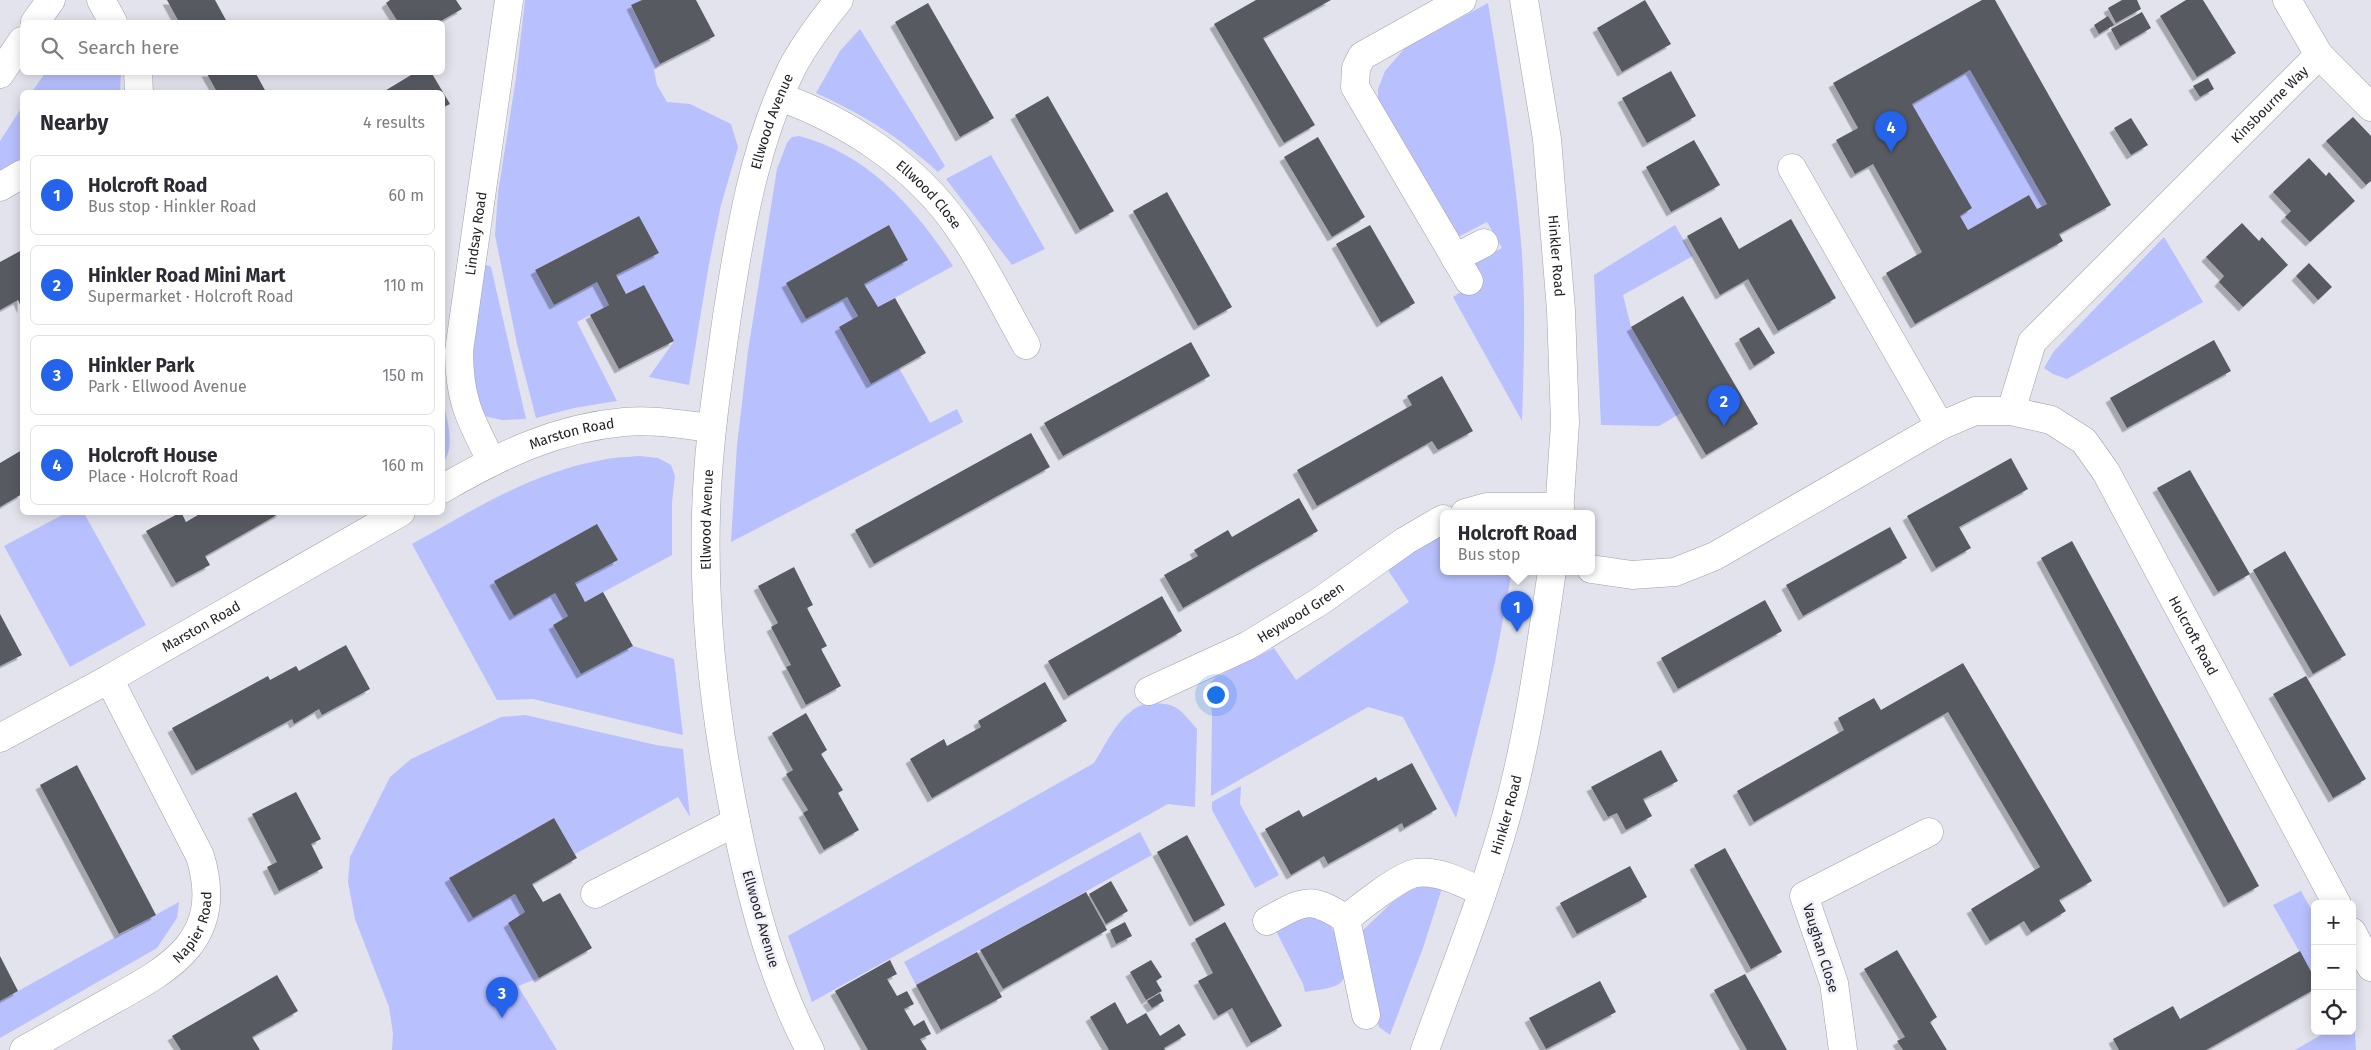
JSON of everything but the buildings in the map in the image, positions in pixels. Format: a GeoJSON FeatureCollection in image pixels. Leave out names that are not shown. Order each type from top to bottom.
{"type":"FeatureCollection","features":[{"type":"Feature","properties":{"kind":"street"},"geometry":{"type":"LineString","coordinates":[[36,20],[51,0]]}},
{"type":"Feature","properties":{"kind":"street"},"geometry":{"type":"LineString","coordinates":[[101,0],[112,20]]}},
{"type":"Feature","properties":{"kind":"street","name":"Lindsay Road"},"geometry":{"type":"LineString","coordinates":[[492,462],[472,425],[451,354],[509,0]]}},
{"type":"Feature","properties":{"kind":"street","name":"Ellwood Avenue"},"geometry":{"type":"LineString","coordinates":[[810,1050],[788,1004],[756,911],[721,746],[708,634],[706,568],[707,490],[712,428],[738,244],[760,151],[780,97],[805,46],[839,0]]}},
{"type":"Feature","properties":{"kind":"street"},"geometry":{"type":"LineString","coordinates":[[1462,0],[1362,56],[1356,68],[1355,87],[1469,281]]}},
{"type":"Feature","properties":{"kind":"street","name":"Hinkler Road"},"geometry":{"type":"LineString","coordinates":[[1524,0],[1547,139],[1561,310],[1565,423],[1560,510]]}},
{"type":"Feature","properties":{"kind":"street","name":"Kinsbourne Way"},"geometry":{"type":"LineString","coordinates":[[2011,411],[2032,342],[2319,54],[2287,0]]}},
{"type":"Feature","properties":{"kind":"street"},"geometry":{"type":"LineString","coordinates":[[0,74],[20,44]]}},
{"type":"Feature","properties":{"kind":"street"},"geometry":{"type":"LineString","coordinates":[[2319,54],[2371,107]]}},
{"type":"Feature","properties":{"kind":"street"},"geometry":{"type":"LineString","coordinates":[[138,75],[139,90]]}},
{"type":"Feature","properties":{"kind":"street","name":"Ellwood Close"},"geometry":{"type":"LineString","coordinates":[[780,97],[812,110],[856,134],[896,162],[921,184],[958,226],[1026,345]]}},
{"type":"Feature","properties":{"kind":"street"},"geometry":{"type":"LineString","coordinates":[[1792,168],[1940,426]]}},
{"type":"Feature","properties":{"kind":"street"},"geometry":{"type":"LineString","coordinates":[[0,187],[20,175]]}},
{"type":"Feature","properties":{"kind":"street"},"geometry":{"type":"LineString","coordinates":[[1455,258],[1484,243]]}},
{"type":"Feature","properties":{"kind":"street","name":"Holcroft Road"},"geometry":{"type":"LineString","coordinates":[[1595,570],[1632,575],[1675,572],[1715,556],[1940,426],[1976,411],[2011,411],[2052,420],[2084,441],[2106,472],[2335,900]]}},
{"type":"Feature","properties":{"kind":"street","name":"Marston Road"},"geometry":{"type":"LineString","coordinates":[[445,487],[527,444],[549,437],[617,423],[649,422],[712,428]]}},
{"type":"Feature","properties":{"kind":"street"},"geometry":{"type":"LineString","coordinates":[[1478,510],[1487,508],[1560,510]]}},
{"type":"Feature","properties":{"kind":"street","name":"Marston Road"},"geometry":{"type":"LineString","coordinates":[[0,738],[109,679],[396,515]]}},
{"type":"Feature","properties":{"kind":"street","name":"Heywood Green"},"geometry":{"type":"LineString","coordinates":[[1149,691],[1247,646],[1319,602],[1405,541],[1440,522]]}},
{"type":"Feature","properties":{"kind":"street","name":"Hinkler Road"},"geometry":{"type":"LineString","coordinates":[[1425,1050],[1482,892],[1512,792],[1525,734],[1551,575]]}},
{"type":"Feature","properties":{"kind":"street","name":"Napier Road"},"geometry":{"type":"LineString","coordinates":[[24,1050],[165,971],[190,945],[200,929],[205,911],[207,892],[205,873],[200,856],[109,679]]}},
{"type":"Feature","properties":{"kind":"street"},"geometry":{"type":"LineString","coordinates":[[595,894],[736,822]]}},
{"type":"Feature","properties":{"kind":"street","name":"Vaughan Close"},"geometry":{"type":"LineString","coordinates":[[1843,1050],[1834,983],[1804,896],[1929,832]]}},
{"type":"Feature","properties":{"kind":"street"},"geometry":{"type":"LineString","coordinates":[[1346,919],[1384,890],[1415,873],[1452,878],[1482,892]]}},
{"type":"Feature","properties":{"kind":"street"},"geometry":{"type":"LineString","coordinates":[[1263,913],[1293,908],[1311,902],[1328,908],[1346,919],[1366,1015]]}},
{"type":"Feature","properties":{"kind":"street"},"geometry":{"type":"LineString","coordinates":[[2356,939],[2371,967]]}},
{"type":"Feature","properties":{"kind":"shaded area"},"geometry":{"type":"Polygon","coordinates":[[[525,0],[642,0],[631,6],[660,64],[654,70],[657,85],[667,102],[690,104],[731,124],[738,147],[721,205],[689,385],[649,377],[674,341],[626,294],[616,275],[659,253],[639,216],[535,270],[554,305],[597,282],[609,305],[577,322],[617,401],[574,408],[536,418],[517,344],[495,235],[498,193],[516,78],[525,0]]]}},
{"type":"Feature","properties":{"kind":"shaded area"},"geometry":{"type":"Polygon","coordinates":[[[1488,3],[1511,152],[1523,264],[1524,354],[1522,421],[1453,297],[1480,280],[1472,265],[1502,248],[1487,222],[1456,238],[1378,101],[1378,89],[1385,71],[1405,48],[1488,3]]]}},
{"type":"Feature","properties":{"kind":"shaded area"},"geometry":{"type":"Polygon","coordinates":[[[860,29],[945,166],[938,172],[910,148],[880,128],[849,109],[816,93],[840,51],[860,29]]]}},
{"type":"Feature","properties":{"kind":"shaded area"},"geometry":{"type":"Polygon","coordinates":[[[1970,70],[2047,204],[2037,209],[2029,195],[1968,230],[1960,216],[1972,208],[1912,104],[1970,70]]]}},
{"type":"Feature","properties":{"kind":"shaded area"},"geometry":{"type":"Polygon","coordinates":[[[44,75],[121,75],[120,90],[33,90],[44,75]]]}},
{"type":"Feature","properties":{"kind":"shaded area"},"geometry":{"type":"Polygon","coordinates":[[[20,110],[20,161],[0,172],[0,141],[20,110]]]}},
{"type":"Feature","properties":{"kind":"shaded area"},"geometry":{"type":"Polygon","coordinates":[[[799,136],[824,144],[847,156],[888,186],[923,224],[953,266],[878,307],[864,284],[908,260],[889,225],[786,283],[806,319],[847,297],[858,316],[839,327],[871,383],[899,368],[930,423],[957,409],[963,422],[731,542],[737,446],[748,351],[777,169],[787,143],[792,137],[799,136]]]}},
{"type":"Feature","properties":{"kind":"shaded area"},"geometry":{"type":"Polygon","coordinates":[[[991,155],[1045,249],[1012,265],[946,179],[991,155]]]}},
{"type":"Feature","properties":{"kind":"shaded area"},"geometry":{"type":"Polygon","coordinates":[[[1675,225],[1693,256],[1623,295],[1631,327],[1681,413],[1659,426],[1601,425],[1594,275],[1675,225]]]}},
{"type":"Feature","properties":{"kind":"shaded area"},"geometry":{"type":"Polygon","coordinates":[[[2164,237],[2203,302],[2067,379],[2053,374],[2044,368],[2054,351],[2164,237]]]}},
{"type":"Feature","properties":{"kind":"shaded area"},"geometry":{"type":"Polygon","coordinates":[[[484,264],[491,267],[526,419],[502,420],[484,416],[478,398],[473,360],[484,264]]]}},
{"type":"Feature","properties":{"kind":"shaded area"},"geometry":{"type":"Polygon","coordinates":[[[445,411],[450,441],[445,460],[445,411]]]}},
{"type":"Feature","properties":{"kind":"shaded area"},"geometry":{"type":"Polygon","coordinates":[[[640,456],[658,458],[671,465],[675,476],[672,503],[672,555],[585,602],[575,583],[618,560],[597,524],[494,581],[555,593],[568,616],[553,625],[581,674],[633,646],[674,659],[683,735],[533,699],[497,700],[412,544],[504,494],[552,473],[607,459],[640,456]]]}},
{"type":"Feature","properties":{"kind":"shaded area"},"geometry":{"type":"Polygon","coordinates":[[[62,515],[85,515],[146,625],[70,667],[4,546],[62,515]]]}},
{"type":"Feature","properties":{"kind":"shaded area"},"geometry":{"type":"Polygon","coordinates":[[[1440,534],[1440,575],[1511,575],[1495,662],[1456,818],[1403,717],[1368,707],[1211,796],[1212,713],[1208,691],[1210,683],[1216,677],[1274,648],[1296,680],[1409,602],[1388,570],[1440,534]]]}},
{"type":"Feature","properties":{"kind":"shaded area"},"geometry":{"type":"Polygon","coordinates":[[[1147,703],[1171,705],[1181,711],[1197,729],[1195,807],[1168,804],[812,1002],[788,936],[1094,763],[1122,720],[1129,713],[1147,703]]]}},
{"type":"Feature","properties":{"kind":"shaded area"},"geometry":{"type":"Polygon","coordinates":[[[525,715],[656,745],[683,749],[690,817],[678,797],[575,854],[554,818],[449,878],[473,918],[515,894],[525,912],[508,923],[539,978],[518,986],[557,1050],[392,1050],[393,1033],[389,1007],[355,919],[348,882],[350,857],[390,777],[411,759],[501,717],[525,715]]]}},
{"type":"Feature","properties":{"kind":"shaded area"},"geometry":{"type":"Polygon","coordinates":[[[1241,786],[1240,804],[1279,875],[1255,888],[1212,810],[1212,802],[1241,786]]]}},
{"type":"Feature","properties":{"kind":"shaded area"},"geometry":{"type":"Polygon","coordinates":[[[1140,832],[1152,855],[916,985],[904,962],[1140,832]]]}},
{"type":"Feature","properties":{"kind":"shaded area"},"geometry":{"type":"Polygon","coordinates":[[[1443,885],[1424,945],[1390,1035],[1379,1027],[1360,933],[1404,891],[1418,886],[1443,885]]]}},
{"type":"Feature","properties":{"kind":"shaded area"},"geometry":{"type":"Polygon","coordinates":[[[2301,891],[2311,909],[2311,972],[2273,905],[2301,891]]]}},
{"type":"Feature","properties":{"kind":"shaded area"},"geometry":{"type":"Polygon","coordinates":[[[179,902],[177,918],[157,948],[0,1038],[0,1001],[179,902]]]}},
{"type":"Feature","properties":{"kind":"shaded area"},"geometry":{"type":"Polygon","coordinates":[[[1300,914],[1324,916],[1338,940],[1345,960],[1346,970],[1344,978],[1336,986],[1305,992],[1303,984],[1275,929],[1300,914]]]}},
{"type":"Feature","properties":{"kind":"shaded area"},"geometry":{"type":"Polygon","coordinates":[[[2321,1035],[2355,1035],[2356,1050],[2295,1050],[2321,1035]]]}},
{"type":"Feature","properties":{"kind":"place","name":"Holcroft House"},"geometry":{"type":"Point","coordinates":[1891,152]}},
{"type":"Feature","properties":{"kind":"place","name":"Hinkler Road Mini Mart"},"geometry":{"type":"Point","coordinates":[1724,426]}},
{"type":"Feature","properties":{"kind":"place","name":"Holcroft Road"},"geometry":{"type":"Point","coordinates":[1517,632]}},
{"type":"Feature","properties":{"kind":"place","name":"Hinkler Park"},"geometry":{"type":"Point","coordinates":[502,1018]}}]}
